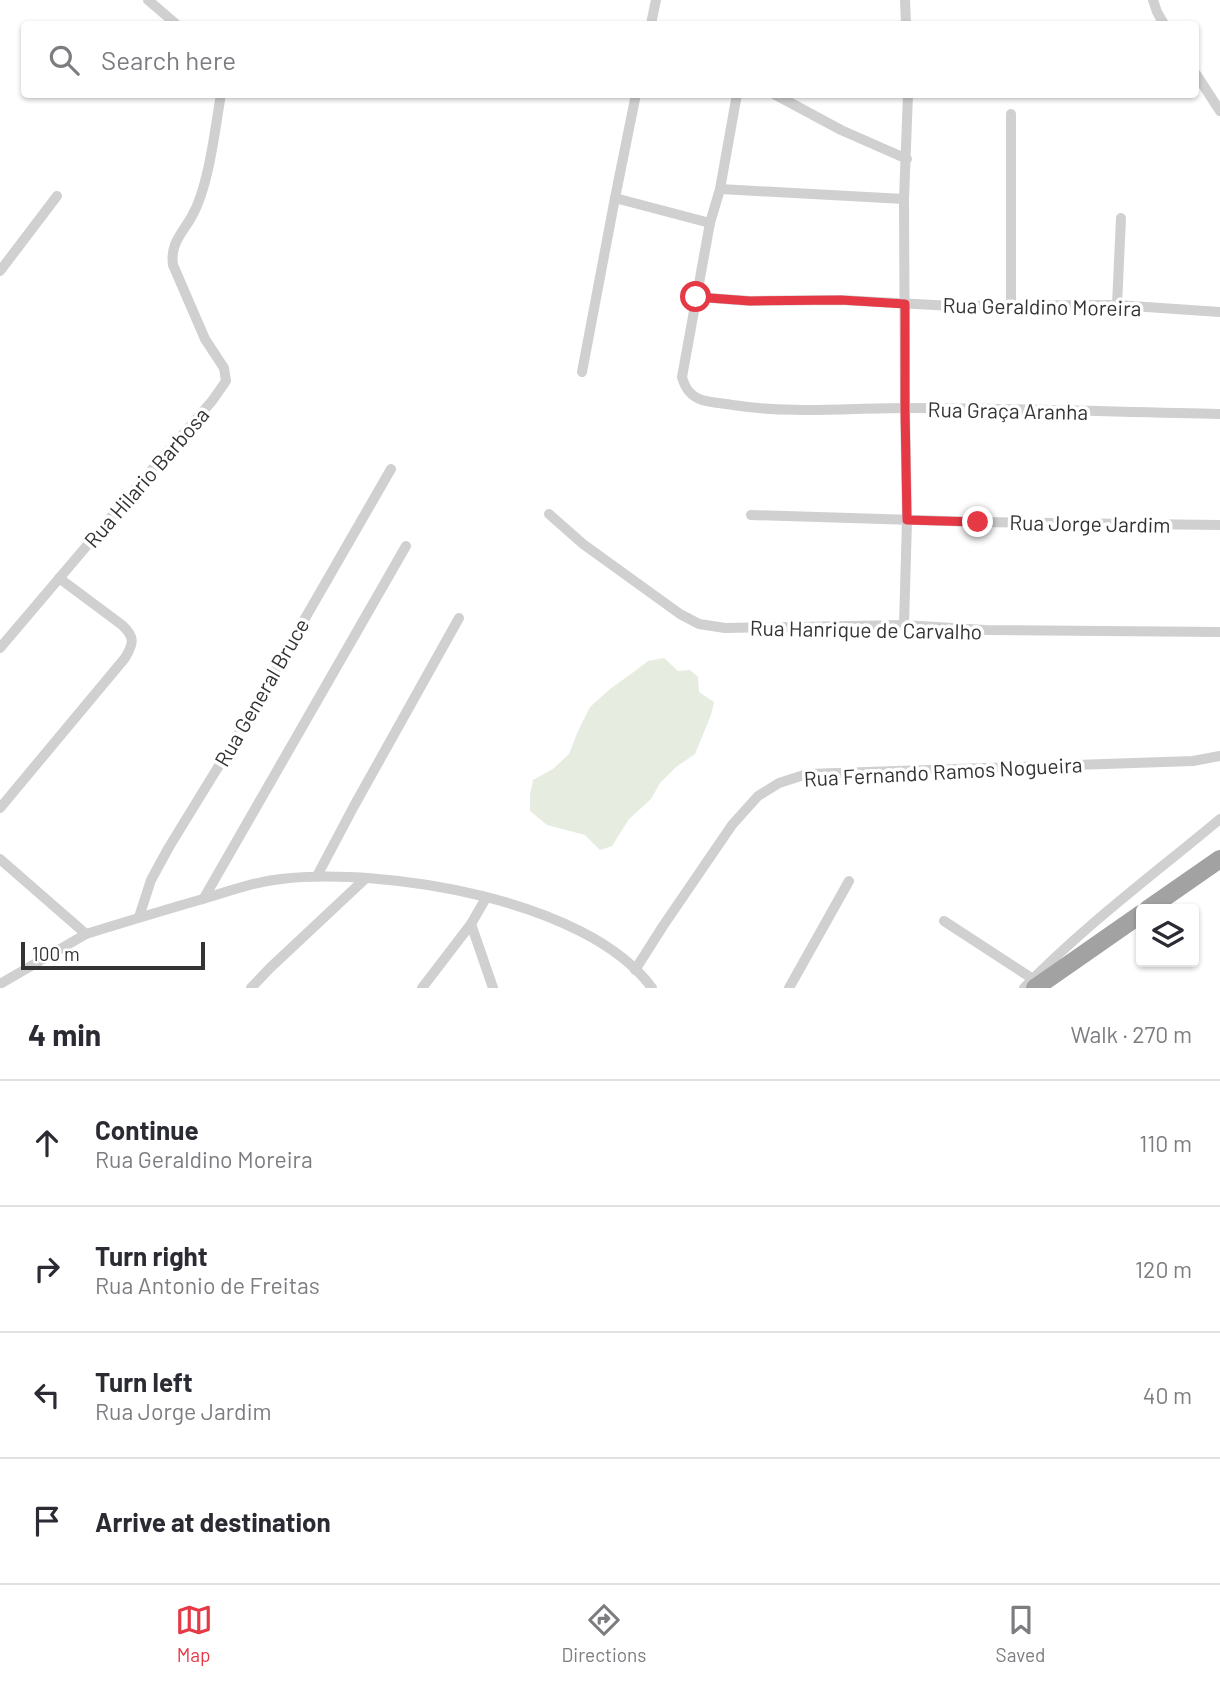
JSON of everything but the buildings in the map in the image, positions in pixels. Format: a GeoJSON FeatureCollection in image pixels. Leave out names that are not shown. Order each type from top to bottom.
{"type":"FeatureCollection","features":[{"type":"Feature","properties":{"kind":"highway"},"geometry":{"type":"LineString","coordinates":[[1155,904],[1220,859]]}},
{"type":"Feature","properties":{"kind":"highway"},"geometry":{"type":"LineString","coordinates":[[1034,983],[1136,917]]}},
{"type":"Feature","properties":{"kind":"street"},"geometry":{"type":"LineString","coordinates":[[148,0],[172,21]]}},
{"type":"Feature","properties":{"kind":"street"},"geometry":{"type":"LineString","coordinates":[[652,21],[656,0]]}},
{"type":"Feature","properties":{"kind":"street"},"geometry":{"type":"LineString","coordinates":[[905,0],[906,21]]}},
{"type":"Feature","properties":{"kind":"street"},"geometry":{"type":"LineString","coordinates":[[1153,0],[1162,21]]}},
{"type":"Feature","properties":{"kind":"street"},"geometry":{"type":"LineString","coordinates":[[1199,80],[1220,111]]}},
{"type":"Feature","properties":{"kind":"street","name":"Rua Hilario Barbosa"},"geometry":{"type":"LineString","coordinates":[[0,648],[212,401],[226,381],[224,368],[205,339],[184,291],[173,265],[172,254],[200,198],[220,98]]}},
{"type":"Feature","properties":{"kind":"street"},"geometry":{"type":"LineString","coordinates":[[582,372],[635,98]]}},
{"type":"Feature","properties":{"kind":"street"},"geometry":{"type":"LineString","coordinates":[[696,297],[736,98]]}},
{"type":"Feature","properties":{"kind":"street"},"geometry":{"type":"LineString","coordinates":[[781,98],[841,130],[907,159]]}},
{"type":"Feature","properties":{"kind":"street"},"geometry":{"type":"LineString","coordinates":[[904,625],[907,520],[904,199],[908,98]]}},
{"type":"Feature","properties":{"kind":"street"},"geometry":{"type":"LineString","coordinates":[[1011,114],[1011,306]]}},
{"type":"Feature","properties":{"kind":"street"},"geometry":{"type":"LineString","coordinates":[[720,189],[904,199]]}},
{"type":"Feature","properties":{"kind":"street"},"geometry":{"type":"LineString","coordinates":[[0,271],[57,196]]}},
{"type":"Feature","properties":{"kind":"street"},"geometry":{"type":"LineString","coordinates":[[615,198],[710,223]]}},
{"type":"Feature","properties":{"kind":"street"},"geometry":{"type":"LineString","coordinates":[[1117,305],[1121,218]]}},
{"type":"Feature","properties":{"kind":"street","name":"Rua Geraldino Moreira"},"geometry":{"type":"LineString","coordinates":[[696,297],[750,301],[841,300],[905,304],[1117,305],[1220,312]]}},
{"type":"Feature","properties":{"kind":"street","name":"Rua Graça Aranha"},"geometry":{"type":"LineString","coordinates":[[696,297],[682,377],[685,388],[700,399],[752,408],[794,410],[905,408],[1220,414]]}},
{"type":"Feature","properties":{"kind":"street","name":"Rua General Bruce"},"geometry":{"type":"LineString","coordinates":[[139,918],[151,880],[169,847],[239,733],[391,470]]}},
{"type":"Feature","properties":{"kind":"street","name":"Rua Hanrique de Carvalho"},"geometry":{"type":"LineString","coordinates":[[549,514],[592,551],[680,614],[699,624],[724,628],[904,625],[985,630],[1220,632]]}},
{"type":"Feature","properties":{"kind":"street","name":"Rua Jorge Jardim"},"geometry":{"type":"LineString","coordinates":[[751,516],[1220,525]]}},
{"type":"Feature","properties":{"kind":"street"},"geometry":{"type":"LineString","coordinates":[[204,898],[406,546]]}},
{"type":"Feature","properties":{"kind":"street"},"geometry":{"type":"LineString","coordinates":[[0,808],[125,657],[132,645],[129,631],[59,578]]}},
{"type":"Feature","properties":{"kind":"street"},"geometry":{"type":"LineString","coordinates":[[317,876],[459,618]]}},
{"type":"Feature","properties":{"kind":"street","name":"Rua Fernando Ramos Nogueira"},"geometry":{"type":"LineString","coordinates":[[635,970],[732,825],[758,796],[779,783],[807,774],[1192,761],[1220,756]]}},
{"type":"Feature","properties":{"kind":"street"},"geometry":{"type":"LineString","coordinates":[[1024,988],[1034,983],[1071,942],[1220,818]]}},
{"type":"Feature","properties":{"kind":"street"},"geometry":{"type":"LineString","coordinates":[[0,859],[86,934]]}},
{"type":"Feature","properties":{"kind":"street"},"geometry":{"type":"LineString","coordinates":[[0,984],[86,934],[255,884],[317,876],[415,882],[531,909],[587,934],[620,957],[652,988]]}},
{"type":"Feature","properties":{"kind":"street"},"geometry":{"type":"LineString","coordinates":[[251,988],[366,878]]}},
{"type":"Feature","properties":{"kind":"street"},"geometry":{"type":"LineString","coordinates":[[789,988],[849,881]]}},
{"type":"Feature","properties":{"kind":"street"},"geometry":{"type":"LineString","coordinates":[[422,988],[471,924],[486,898]]}},
{"type":"Feature","properties":{"kind":"street"},"geometry":{"type":"LineString","coordinates":[[944,921],[1034,983]]}},
{"type":"Feature","properties":{"kind":"street"},"geometry":{"type":"LineString","coordinates":[[471,924],[493,988]]}},
{"type":"Feature","properties":{"kind":"shaded area"},"geometry":{"type":"Polygon","coordinates":[[[664,658],[678,671],[690,670],[698,677],[699,692],[714,702],[695,754],[676,767],[660,783],[651,799],[629,819],[612,846],[600,850],[585,835],[547,825],[530,811],[533,780],[553,769],[569,754],[590,707],[648,661],[664,658]]]}},
{"type":"Feature","properties":{"kind":"route"},"geometry":{"type":"LineString","coordinates":[[696,297],[750,301],[841,300],[905,304],[907,520],[978,522]]}}]}
